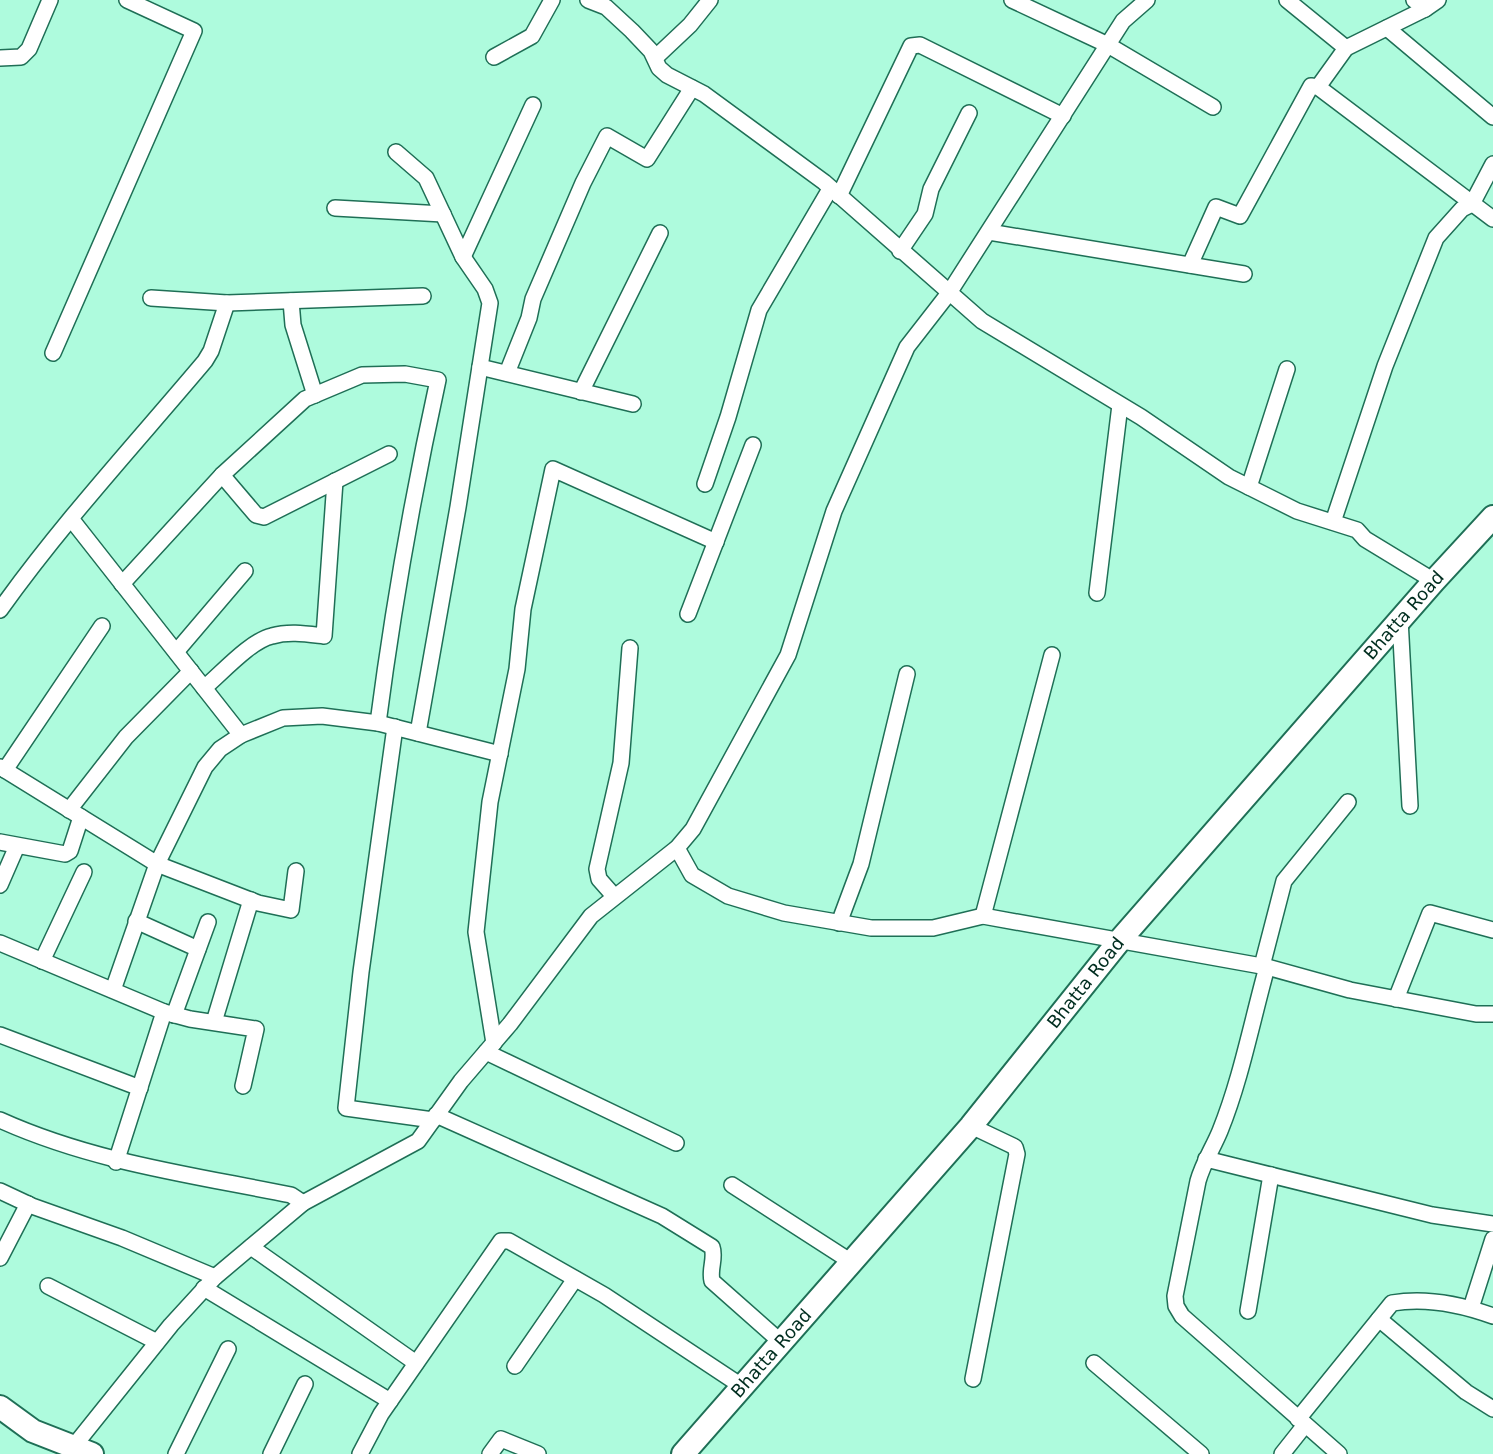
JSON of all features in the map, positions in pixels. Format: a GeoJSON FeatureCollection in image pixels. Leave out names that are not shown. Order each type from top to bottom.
{"type":"FeatureCollection","features":[{"type":"Feature","properties":{"kind":"main road","name":"Bhatta Road"},"geometry":{"type":"LineString","coordinates":[[683,1454],[971,1126],[1120,940],[1400,619],[1493,517]]}},
{"type":"Feature","properties":{"kind":"main road"},"geometry":{"type":"LineString","coordinates":[[0,1407],[33,1431],[71,1449]]}},
{"type":"Feature","properties":{"kind":"street"},"geometry":{"type":"LineString","coordinates":[[0,58],[21,57],[29,49],[50,0]]}},
{"type":"Feature","properties":{"kind":"street"},"geometry":{"type":"LineString","coordinates":[[52,353],[194,31],[127,0]]}},
{"type":"Feature","properties":{"kind":"street"},"geometry":{"type":"LineString","coordinates":[[494,57],[532,36],[552,0]]}},
{"type":"Feature","properties":{"kind":"street"},"geometry":{"type":"LineString","coordinates":[[588,0],[606,8],[651,51],[659,68],[667,75],[692,88],[835,192],[982,321],[1120,405],[1229,477],[1297,512],[1357,530],[1365,539],[1434,581]]}},
{"type":"Feature","properties":{"kind":"street"},"geometry":{"type":"LineString","coordinates":[[655,58],[690,25],[710,0]]}},
{"type":"Feature","properties":{"kind":"street"},"geometry":{"type":"LineString","coordinates":[[1012,0],[1108,45],[1213,107]]}},
{"type":"Feature","properties":{"kind":"street"},"geometry":{"type":"LineString","coordinates":[[71,1449],[157,1342],[215,1276],[303,1203],[418,1141],[591,916],[677,848],[693,829],[788,655],[839,500],[907,347],[949,293],[1123,21],[1147,0]]}},
{"type":"Feature","properties":{"kind":"street"},"geometry":{"type":"LineString","coordinates":[[1287,0],[1346,48]]}},
{"type":"Feature","properties":{"kind":"street"},"geometry":{"type":"LineString","coordinates":[[1318,87],[1346,48],[1387,28],[1425,3]]}},
{"type":"Feature","properties":{"kind":"street"},"geometry":{"type":"LineString","coordinates":[[1387,28],[1493,117]]}},
{"type":"Feature","properties":{"kind":"street"},"geometry":{"type":"LineString","coordinates":[[705,484],[728,417],[759,310],[835,192],[911,46],[920,45],[1063,116]]}},
{"type":"Feature","properties":{"kind":"street"},"geometry":{"type":"LineString","coordinates":[[1190,265],[1216,207],[1240,216],[1311,86],[1318,87],[1493,219]]}},
{"type":"Feature","properties":{"kind":"street"},"geometry":{"type":"LineString","coordinates":[[507,373],[529,318],[533,299],[583,183],[608,136],[647,159],[692,88]]}},
{"type":"Feature","properties":{"kind":"street"},"geometry":{"type":"LineString","coordinates":[[463,257],[533,105]]}},
{"type":"Feature","properties":{"kind":"street"},"geometry":{"type":"LineString","coordinates":[[900,251],[925,214],[931,189],[969,113]]}},
{"type":"Feature","properties":{"kind":"street"},"geometry":{"type":"LineString","coordinates":[[396,152],[426,178],[463,257],[485,289],[490,303],[458,507],[418,733]]}},
{"type":"Feature","properties":{"kind":"street"},"geometry":{"type":"LineString","coordinates":[[1333,522],[1385,366],[1436,238],[1462,208],[1472,204],[1493,164]]}},
{"type":"Feature","properties":{"kind":"street"},"geometry":{"type":"LineString","coordinates":[[335,208],[443,214]]}},
{"type":"Feature","properties":{"kind":"street"},"geometry":{"type":"LineString","coordinates":[[989,232],[1244,274]]}},
{"type":"Feature","properties":{"kind":"street"},"geometry":{"type":"LineString","coordinates":[[581,392],[660,233]]}},
{"type":"Feature","properties":{"kind":"street"},"geometry":{"type":"LineString","coordinates":[[151,298],[227,303],[423,296]]}},
{"type":"Feature","properties":{"kind":"street"},"geometry":{"type":"LineString","coordinates":[[291,301],[292,325],[315,395]]}},
{"type":"Feature","properties":{"kind":"street"},"geometry":{"type":"LineString","coordinates":[[0,610],[38,556],[72,520],[205,361],[211,351],[227,303]]}},
{"type":"Feature","properties":{"kind":"street"},"geometry":{"type":"LineString","coordinates":[[480,367],[633,404]]}},
{"type":"Feature","properties":{"kind":"street"},"geometry":{"type":"LineString","coordinates":[[1249,487],[1287,369]]}},
{"type":"Feature","properties":{"kind":"street"},"geometry":{"type":"LineString","coordinates":[[122,584],[222,475],[305,399],[362,375],[405,374],[438,380],[419,468],[390,634],[378,723]]}},
{"type":"Feature","properties":{"kind":"street"},"geometry":{"type":"LineString","coordinates":[[1096,593],[1120,405]]}},
{"type":"Feature","properties":{"kind":"street"},"geometry":{"type":"LineString","coordinates":[[688,614],[753,445]]}},
{"type":"Feature","properties":{"kind":"street"},"geometry":{"type":"LineString","coordinates":[[222,475],[256,515],[264,517],[388,454]]}},
{"type":"Feature","properties":{"kind":"street"},"geometry":{"type":"LineString","coordinates":[[490,1048],[476,932],[490,802],[517,669],[523,609],[553,470],[716,542]]}},
{"type":"Feature","properties":{"kind":"street"},"geometry":{"type":"LineString","coordinates":[[204,688],[258,642],[271,636],[292,633],[324,636],[335,481]]}},
{"type":"Feature","properties":{"kind":"street"},"geometry":{"type":"LineString","coordinates":[[72,520],[241,735]]}},
{"type":"Feature","properties":{"kind":"street"},"geometry":{"type":"LineString","coordinates":[[176,651],[245,571]]}},
{"type":"Feature","properties":{"kind":"street"},"geometry":{"type":"LineString","coordinates":[[1400,619],[1410,806]]}},
{"type":"Feature","properties":{"kind":"street"},"geometry":{"type":"LineString","coordinates":[[102,626],[2,769],[157,864],[251,900],[291,910],[296,871]]}},
{"type":"Feature","properties":{"kind":"street"},"geometry":{"type":"LineString","coordinates":[[614,896],[599,879],[597,869],[621,763],[630,648]]}},
{"type":"Feature","properties":{"kind":"street"},"geometry":{"type":"LineString","coordinates":[[983,916],[1052,655]]}},
{"type":"Feature","properties":{"kind":"street"},"geometry":{"type":"LineString","coordinates":[[0,842],[65,854],[70,851],[75,814],[126,737],[191,671]]}},
{"type":"Feature","properties":{"kind":"street"},"geometry":{"type":"LineString","coordinates":[[839,923],[861,864],[907,674]]}},
{"type":"Feature","properties":{"kind":"street"},"geometry":{"type":"LineString","coordinates":[[113,990],[157,864],[206,767],[220,749],[241,735],[283,718],[322,716],[378,723],[500,754]]}},
{"type":"Feature","properties":{"kind":"street"},"geometry":{"type":"LineString","coordinates":[[395,727],[361,972],[346,1108],[435,1117],[662,1216],[712,1247],[714,1253],[710,1273],[712,1281],[782,1343]]}},
{"type":"Feature","properties":{"kind":"street"},"geometry":{"type":"LineString","coordinates":[[1339,1454],[1182,1316],[1176,1306],[1175,1296],[1198,1181],[1226,1113],[1284,881],[1348,802]]}},
{"type":"Feature","properties":{"kind":"street"},"geometry":{"type":"LineString","coordinates":[[0,885],[17,846]]}},
{"type":"Feature","properties":{"kind":"street"},"geometry":{"type":"LineString","coordinates":[[677,848],[692,875],[728,896],[784,913],[871,928],[933,928],[983,916],[1264,967],[1350,990],[1396,999],[1476,1014],[1493,1014]]}},
{"type":"Feature","properties":{"kind":"street"},"geometry":{"type":"LineString","coordinates":[[42,961],[84,872]]}},
{"type":"Feature","properties":{"kind":"street"},"geometry":{"type":"LineString","coordinates":[[214,1022],[251,900]]}},
{"type":"Feature","properties":{"kind":"street"},"geometry":{"type":"LineString","coordinates":[[1396,999],[1430,913],[1493,930]]}},
{"type":"Feature","properties":{"kind":"street"},"geometry":{"type":"LineString","coordinates":[[136,921],[198,949]]}},
{"type":"Feature","properties":{"kind":"street"},"geometry":{"type":"LineString","coordinates":[[116,1162],[140,1088],[208,922]]}},
{"type":"Feature","properties":{"kind":"street"},"geometry":{"type":"LineString","coordinates":[[0,943],[169,1013],[255,1029],[243,1086]]}},
{"type":"Feature","properties":{"kind":"street"},"geometry":{"type":"LineString","coordinates":[[0,1035],[140,1088]]}},
{"type":"Feature","properties":{"kind":"street"},"geometry":{"type":"LineString","coordinates":[[490,1048],[676,1143]]}},
{"type":"Feature","properties":{"kind":"street"},"geometry":{"type":"LineString","coordinates":[[0,1120],[29,1133],[116,1162],[291,1195],[303,1203]]}},
{"type":"Feature","properties":{"kind":"street"},"geometry":{"type":"LineString","coordinates":[[971,1126],[1015,1147],[1017,1154],[973,1380]]}},
{"type":"Feature","properties":{"kind":"street"},"geometry":{"type":"LineString","coordinates":[[1206,1159],[1432,1215],[1493,1224]]}},
{"type":"Feature","properties":{"kind":"street"},"geometry":{"type":"LineString","coordinates":[[1248,1311],[1271,1175]]}},
{"type":"Feature","properties":{"kind":"street"},"geometry":{"type":"LineString","coordinates":[[732,1185],[853,1263]]}},
{"type":"Feature","properties":{"kind":"street"},"geometry":{"type":"LineString","coordinates":[[0,1191],[215,1276]]}},
{"type":"Feature","properties":{"kind":"street"},"geometry":{"type":"LineString","coordinates":[[0,1257],[28,1204]]}},
{"type":"Feature","properties":{"kind":"street"},"geometry":{"type":"LineString","coordinates":[[1471,1308],[1493,1239]]}},
{"type":"Feature","properties":{"kind":"street"},"geometry":{"type":"LineString","coordinates":[[360,1454],[390,1401],[501,1241],[509,1241],[575,1279],[743,1388]]}},
{"type":"Feature","properties":{"kind":"street"},"geometry":{"type":"LineString","coordinates":[[251,1247],[416,1363]]}},
{"type":"Feature","properties":{"kind":"street"},"geometry":{"type":"LineString","coordinates":[[515,1366],[575,1279]]}},
{"type":"Feature","properties":{"kind":"street"},"geometry":{"type":"LineString","coordinates":[[48,1286],[157,1342]]}},
{"type":"Feature","properties":{"kind":"street"},"geometry":{"type":"LineString","coordinates":[[204,1288],[390,1401]]}},
{"type":"Feature","properties":{"kind":"street"},"geometry":{"type":"LineString","coordinates":[[1282,1454],[1302,1422],[1392,1303],[1417,1298],[1471,1308],[1493,1316]]}},
{"type":"Feature","properties":{"kind":"street"},"geometry":{"type":"LineString","coordinates":[[1379,1319],[1466,1392],[1493,1409]]}},
{"type":"Feature","properties":{"kind":"street"},"geometry":{"type":"LineString","coordinates":[[176,1454],[228,1349]]}},
{"type":"Feature","properties":{"kind":"street"},"geometry":{"type":"LineString","coordinates":[[1094,1364],[1201,1454]]}},
{"type":"Feature","properties":{"kind":"street"},"geometry":{"type":"LineString","coordinates":[[271,1454],[305,1384]]}},
{"type":"Feature","properties":{"kind":"street"},"geometry":{"type":"LineString","coordinates":[[490,1454],[501,1439],[538,1454]]}}]}
